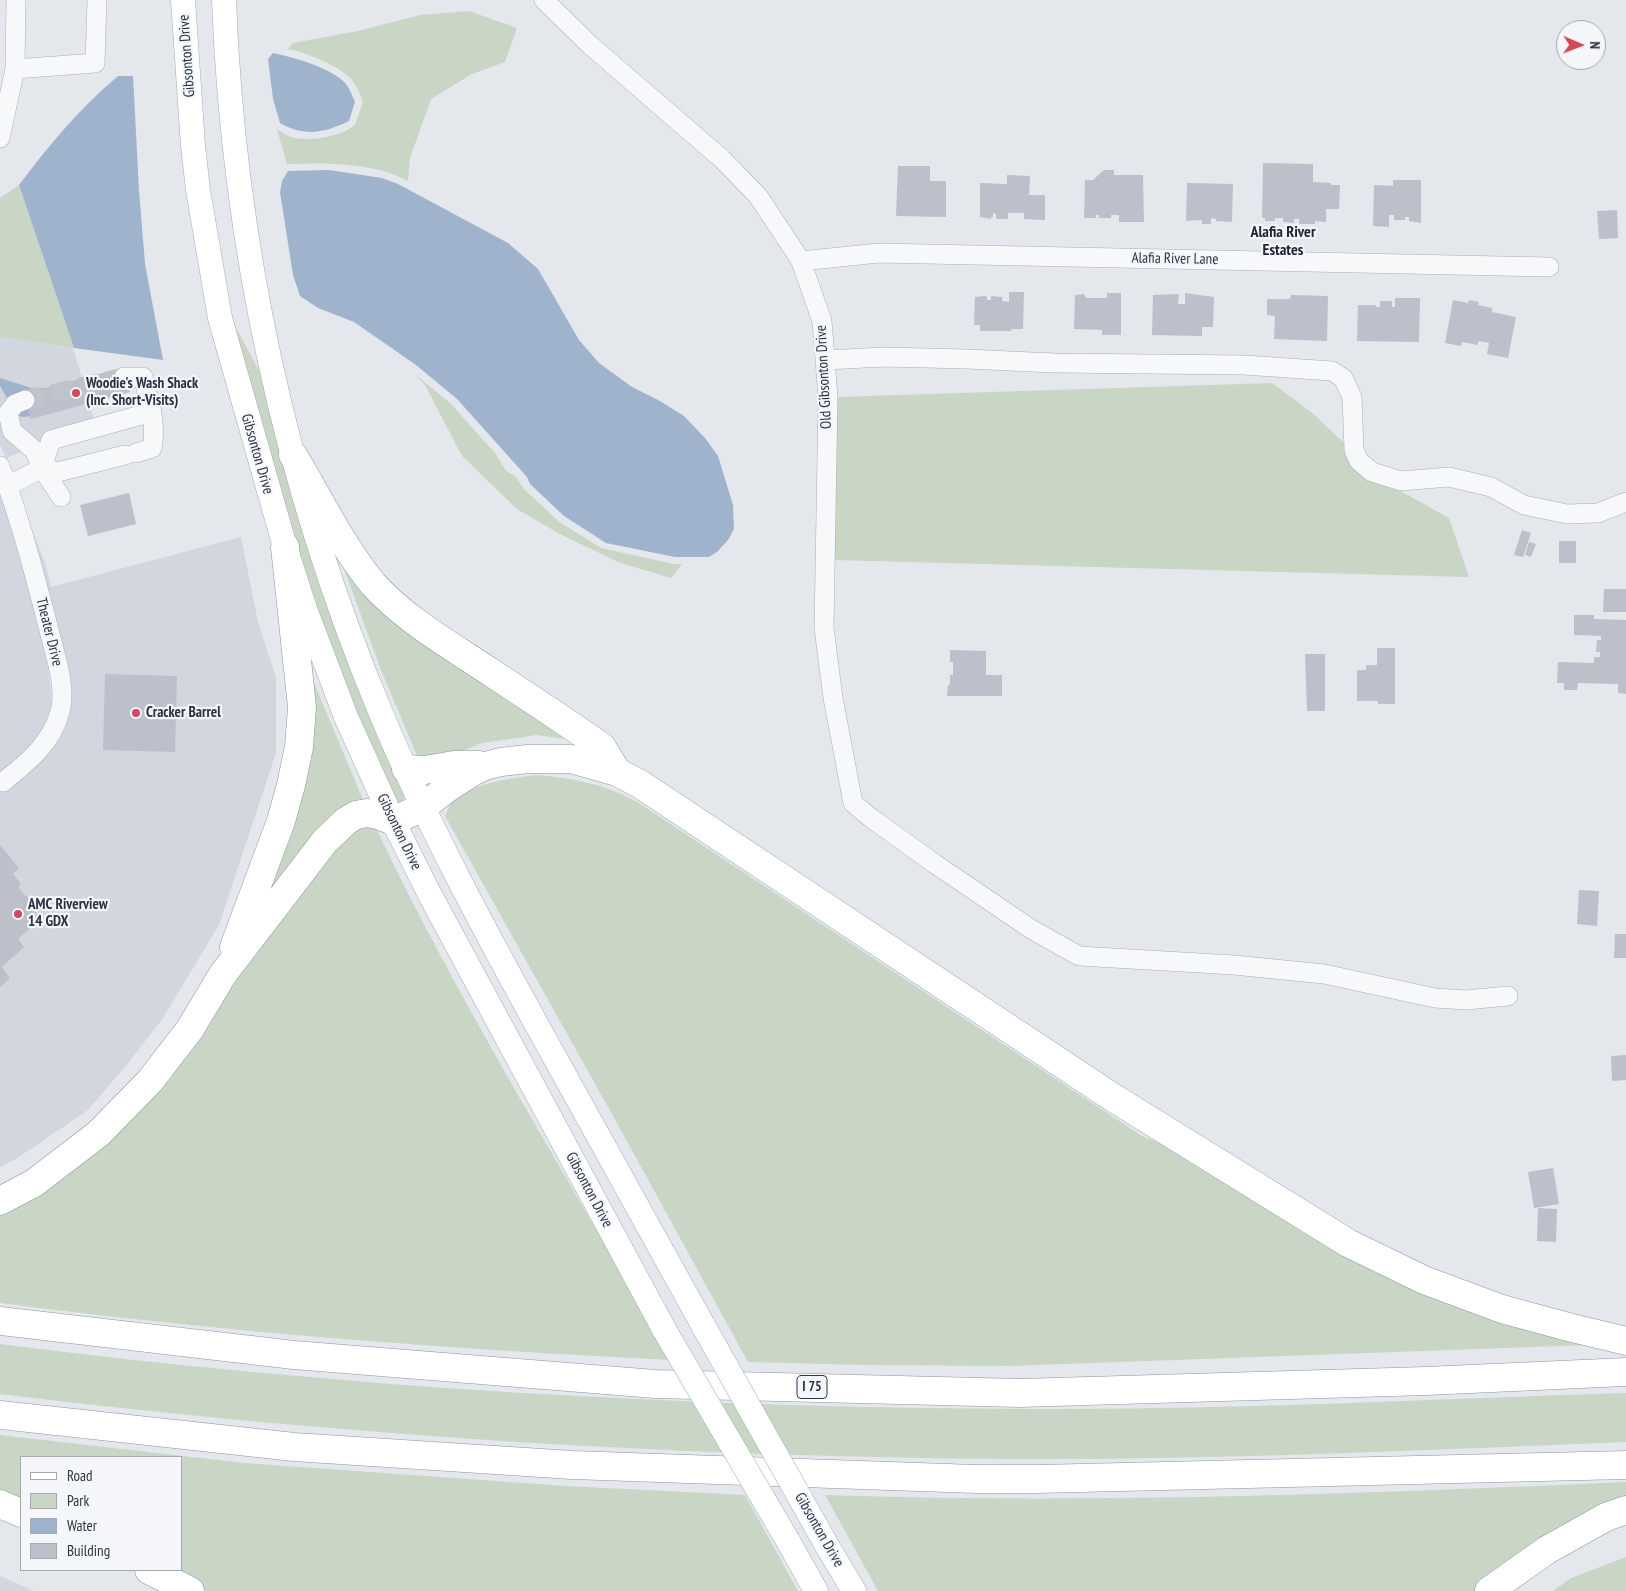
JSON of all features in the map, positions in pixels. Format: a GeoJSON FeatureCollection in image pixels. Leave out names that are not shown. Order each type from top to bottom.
{"type":"FeatureCollection","features":[{"type":"Feature","properties":{"kind":"highway"},"geometry":{"type":"LineString","coordinates":[[293,455],[352,555],[388,599],[402,612],[437,637],[602,746],[617,772]]}},
{"type":"Feature","properties":{"kind":"highway"},"geometry":{"type":"LineString","coordinates":[[224,974],[281,822],[292,785],[299,747],[302,706],[284,547]]}},
{"type":"Feature","properties":{"kind":"highway"},"geometry":{"type":"LineString","coordinates":[[406,769],[425,770],[462,764],[485,766],[526,759],[571,759],[617,772],[640,784],[1112,1097],[1348,1243],[1424,1280],[1502,1309],[1626,1341]]}},
{"type":"Feature","properties":{"kind":"highway"},"geometry":{"type":"LineString","coordinates":[[0,1201],[34,1183],[98,1134],[150,1081],[190,1029],[224,974],[325,841],[346,821],[356,815],[367,813],[393,821],[423,807],[449,787],[485,766]]}},
{"type":"Feature","properties":{"kind":"highway","name":"I 75"},"geometry":{"type":"LineString","coordinates":[[0,1321],[294,1355],[655,1384],[1020,1393],[1426,1381],[1626,1372]]}},
{"type":"Feature","properties":{"kind":"highway"},"geometry":{"type":"LineString","coordinates":[[0,1415],[294,1447],[572,1465],[976,1479],[1626,1465]]}},
{"type":"Feature","properties":{"kind":"highway"},"geometry":{"type":"LineString","coordinates":[[0,1504],[20,1512]]}},
{"type":"Feature","properties":{"kind":"highway"},"geometry":{"type":"LineString","coordinates":[[1488,1591],[1547,1550],[1606,1517],[1626,1510]]}},
{"type":"Feature","properties":{"kind":"highway"},"geometry":{"type":"LineString","coordinates":[[150,1571],[190,1591]]}},
{"type":"Feature","properties":{"kind":"main road","name":"Gibsonton Drive"},"geometry":{"type":"LineString","coordinates":[[183,0],[193,146],[212,282],[229,356],[284,547],[305,609],[346,717],[393,821],[434,904],[665,1331],[816,1591]]}},
{"type":"Feature","properties":{"kind":"main road","name":"Gibsonton Drive"},"geometry":{"type":"LineString","coordinates":[[224,0],[230,106],[246,234],[272,368],[308,509],[347,625],[381,713],[452,868],[503,963],[704,1327],[854,1591]]}},
{"type":"Feature","properties":{"kind":"street"},"geometry":{"type":"LineString","coordinates":[[0,138],[16,69],[16,0]]}},
{"type":"Feature","properties":{"kind":"street"},"geometry":{"type":"LineString","coordinates":[[16,69],[94,64],[97,0]]}},
{"type":"Feature","properties":{"kind":"street","name":"Old Gibsonton Drive"},"geometry":{"type":"LineString","coordinates":[[544,0],[590,45],[722,160],[758,196],[801,261],[822,321],[828,397],[824,628],[833,698],[853,803],[927,858],[1031,929],[1079,956],[1234,965],[1324,974],[1435,998],[1466,1000],[1508,996]]}},
{"type":"Feature","properties":{"kind":"street","name":"Alafia River Lane"},"geometry":{"type":"LineString","coordinates":[[801,261],[879,253],[1549,267]]}},
{"type":"Feature","properties":{"kind":"street"},"geometry":{"type":"LineString","coordinates":[[825,360],[904,357],[1055,364],[1244,365],[1332,371],[1343,378],[1352,397],[1354,450],[1359,461],[1372,472],[1401,481],[1449,477],[1491,487],[1524,505],[1566,514],[1598,513],[1626,502]]}},
{"type":"Feature","properties":{"kind":"street"},"geometry":{"type":"LineString","coordinates":[[8,486],[42,468],[58,472],[152,448],[155,436],[152,412],[143,377],[124,377]]}},
{"type":"Feature","properties":{"kind":"street"},"geometry":{"type":"LineString","coordinates":[[25,400],[15,404],[8,413],[12,431],[34,450],[42,468],[61,497]]}},
{"type":"Feature","properties":{"kind":"street"},"geometry":{"type":"LineString","coordinates":[[42,468],[51,440],[152,412]]}},
{"type":"Feature","properties":{"kind":"street","name":"Theater Drive"},"geometry":{"type":"LineString","coordinates":[[0,466],[33,568],[58,669],[61,698],[60,710],[49,738],[29,761],[3,782]]}},
{"type":"Feature","properties":{"kind":"shaded area"},"geometry":{"type":"Polygon","coordinates":[[[0,337],[73,348],[94,419],[7,458],[8,462],[0,445],[0,386],[16,414],[50,388],[32,388],[0,378],[0,337]]]}},
{"type":"Feature","properties":{"kind":"shaded area"},"geometry":{"type":"Polygon","coordinates":[[[0,492],[17,541],[48,666],[52,698],[51,709],[41,734],[32,746],[0,773],[0,492]]]}},
{"type":"Feature","properties":{"kind":"shaded area"},"geometry":{"type":"Polygon","coordinates":[[[32,529],[45,563],[51,587],[241,537],[258,622],[276,678],[276,753],[219,925],[163,1018],[125,1067],[88,1110],[19,1157],[0,1167],[0,791],[3,793],[47,755],[58,741],[65,725],[55,617],[32,529]]]}},
{"type":"Feature","properties":{"kind":"shaded area"},"geometry":{"type":"Polygon","coordinates":[[[0,1576],[34,1591],[0,1591],[0,1576]]]}},
{"type":"Feature","properties":{"kind":"green space"},"geometry":{"type":"Polygon","coordinates":[[[469,11],[517,28],[505,62],[472,74],[431,99],[410,158],[408,181],[379,170],[364,167],[333,164],[287,164],[277,129],[289,136],[307,139],[316,139],[341,133],[355,125],[363,102],[352,80],[339,69],[322,60],[288,49],[293,43],[358,31],[420,15],[469,11]]]}},
{"type":"Feature","properties":{"kind":"green space"},"geometry":{"type":"Polygon","coordinates":[[[19,185],[74,348],[0,337],[0,198],[19,185]]]}},
{"type":"Feature","properties":{"kind":"green space"},"geometry":{"type":"Polygon","coordinates":[[[232,320],[263,378],[405,795],[399,807],[347,695],[308,585],[232,320]]]}},
{"type":"Feature","properties":{"kind":"green space"},"geometry":{"type":"Polygon","coordinates":[[[416,375],[451,404],[495,453],[506,471],[515,476],[524,489],[558,521],[601,548],[674,564],[682,564],[671,578],[618,562],[560,534],[517,509],[462,456],[425,385],[416,375]]]}},
{"type":"Feature","properties":{"kind":"green space"},"geometry":{"type":"Polygon","coordinates":[[[1272,383],[1311,412],[1388,484],[1449,518],[1469,577],[834,560],[837,397],[1272,383]]]}},
{"type":"Feature","properties":{"kind":"green space"},"geometry":{"type":"Polygon","coordinates":[[[350,565],[572,740],[537,735],[482,743],[445,758],[418,758],[381,670],[344,569],[350,565]]]}},
{"type":"Feature","properties":{"kind":"green space"},"geometry":{"type":"Polygon","coordinates":[[[309,671],[364,802],[257,921],[309,671]]]}},
{"type":"Feature","properties":{"kind":"green space"},"geometry":{"type":"Polygon","coordinates":[[[538,775],[590,783],[614,791],[639,803],[1142,1136],[1219,1165],[1315,1228],[1588,1345],[1009,1366],[748,1362],[445,816],[450,805],[467,791],[491,783],[538,775]]]}},
{"type":"Feature","properties":{"kind":"green space"},"geometry":{"type":"Polygon","coordinates":[[[375,826],[409,895],[481,1029],[671,1360],[503,1351],[251,1331],[0,1303],[0,1209],[22,1197],[230,986],[350,828],[375,826]]]}},
{"type":"Feature","properties":{"kind":"green space"},"geometry":{"type":"Polygon","coordinates":[[[0,1344],[258,1373],[388,1384],[518,1393],[777,1405],[1111,1409],[1258,1406],[1626,1393],[1626,1442],[1243,1456],[1012,1459],[759,1454],[505,1441],[252,1421],[0,1394],[0,1344]]]}},
{"type":"Feature","properties":{"kind":"green space"},"geometry":{"type":"Polygon","coordinates":[[[0,1435],[244,1463],[566,1486],[745,1495],[798,1591],[207,1591],[169,1571],[182,1571],[182,1456],[20,1456],[20,1504],[0,1496],[0,1435]]]}},
{"type":"Feature","properties":{"kind":"green space"},"geometry":{"type":"Polygon","coordinates":[[[1626,1482],[1626,1503],[1483,1591],[878,1591],[825,1495],[925,1498],[1125,1498],[1326,1494],[1626,1482]]]}},
{"type":"Feature","properties":{"kind":"green space"},"geometry":{"type":"Polygon","coordinates":[[[1626,1557],[1626,1591],[1553,1591],[1571,1578],[1626,1557]]]}},
{"type":"Feature","properties":{"kind":"water"},"geometry":{"type":"Polygon","coordinates":[[[273,53],[312,64],[340,78],[347,86],[355,102],[349,121],[323,131],[314,132],[297,130],[280,123],[273,99],[268,59],[273,53]]]}},
{"type":"Feature","properties":{"kind":"water"},"geometry":{"type":"Polygon","coordinates":[[[118,76],[133,76],[145,264],[163,360],[74,348],[19,185],[42,155],[90,101],[118,76]]]}},
{"type":"Feature","properties":{"kind":"water"},"geometry":{"type":"Polygon","coordinates":[[[329,170],[382,178],[398,184],[508,243],[538,269],[579,340],[599,363],[632,387],[684,416],[705,438],[718,456],[733,505],[734,529],[728,540],[717,552],[709,557],[675,557],[606,543],[564,516],[530,484],[527,477],[457,399],[416,365],[354,322],[318,308],[300,296],[293,275],[280,192],[282,181],[288,171],[329,170]]]}},
{"type":"Feature","properties":{"kind":"water"},"geometry":{"type":"Polygon","coordinates":[[[0,378],[32,388],[50,388],[32,416],[22,417],[16,414],[0,386],[0,378]]]}},
{"type":"Feature","properties":{"kind":"building"},"geometry":{"type":"Polygon","coordinates":[[[1263,163],[1313,164],[1313,182],[1340,185],[1339,209],[1326,209],[1326,222],[1315,221],[1315,224],[1299,224],[1299,219],[1294,219],[1294,223],[1283,222],[1283,218],[1275,218],[1275,221],[1265,221],[1265,218],[1262,218],[1263,163]]]}},
{"type":"Feature","properties":{"kind":"building"},"geometry":{"type":"Polygon","coordinates":[[[898,166],[930,166],[930,181],[946,181],[946,217],[896,216],[898,166]]]}},
{"type":"Feature","properties":{"kind":"building"},"geometry":{"type":"Polygon","coordinates":[[[1104,170],[1114,170],[1114,175],[1143,175],[1144,222],[1119,222],[1119,215],[1111,215],[1111,218],[1099,218],[1099,215],[1096,215],[1096,218],[1084,218],[1085,180],[1093,180],[1104,170]]]}},
{"type":"Feature","properties":{"kind":"building"},"geometry":{"type":"Polygon","coordinates":[[[1007,175],[1030,176],[1029,195],[1045,195],[1045,220],[1024,219],[1024,213],[1008,213],[1008,219],[996,219],[996,214],[993,213],[991,219],[980,217],[980,183],[1007,184],[1007,175]]]}},
{"type":"Feature","properties":{"kind":"building"},"geometry":{"type":"Polygon","coordinates":[[[1393,180],[1421,180],[1421,223],[1409,221],[1409,217],[1405,217],[1405,220],[1394,220],[1394,215],[1389,215],[1389,227],[1373,226],[1374,185],[1393,186],[1393,180]]]}},
{"type":"Feature","properties":{"kind":"building"},"geometry":{"type":"Polygon","coordinates":[[[1187,183],[1233,184],[1232,222],[1216,221],[1216,219],[1211,218],[1211,224],[1202,224],[1202,220],[1186,221],[1187,183]]]}},
{"type":"Feature","properties":{"kind":"building"},"geometry":{"type":"Polygon","coordinates":[[[1617,210],[1618,238],[1599,239],[1597,211],[1617,210]]]}},
{"type":"Feature","properties":{"kind":"building"},"geometry":{"type":"Polygon","coordinates":[[[1009,292],[1024,292],[1023,329],[980,331],[980,325],[974,325],[975,297],[985,296],[987,300],[991,300],[991,296],[1002,297],[1002,301],[1009,302],[1009,292]]]}},
{"type":"Feature","properties":{"kind":"building"},"geometry":{"type":"Polygon","coordinates":[[[1107,293],[1121,293],[1121,335],[1102,335],[1102,330],[1074,329],[1075,295],[1084,294],[1086,298],[1107,298],[1107,293]]]}},
{"type":"Feature","properties":{"kind":"building"},"geometry":{"type":"Polygon","coordinates":[[[1185,293],[1214,297],[1213,327],[1202,327],[1202,336],[1152,335],[1153,295],[1179,294],[1178,304],[1185,304],[1185,293]]]}},
{"type":"Feature","properties":{"kind":"building"},"geometry":{"type":"Polygon","coordinates":[[[1291,295],[1328,296],[1327,341],[1274,339],[1275,316],[1267,315],[1267,299],[1290,299],[1291,295]]]}},
{"type":"Feature","properties":{"kind":"building"},"geometry":{"type":"Polygon","coordinates":[[[1395,298],[1420,298],[1419,342],[1357,341],[1358,305],[1376,305],[1376,307],[1380,307],[1380,301],[1392,301],[1392,307],[1395,307],[1395,298]]]}},
{"type":"Feature","properties":{"kind":"building"},"geometry":{"type":"Polygon","coordinates":[[[1453,300],[1468,303],[1469,300],[1479,302],[1478,305],[1492,308],[1492,312],[1516,317],[1508,358],[1487,354],[1489,343],[1478,341],[1478,345],[1462,342],[1461,346],[1445,343],[1453,300]]]}},
{"type":"Feature","properties":{"kind":"building","name":"Woodie's Wash Shack (Inc. Short-Visits)"},"geometry":{"type":"Polygon","coordinates":[[[121,368],[130,392],[31,419],[23,394],[121,368]]]}},
{"type":"Feature","properties":{"kind":"building"},"geometry":{"type":"Polygon","coordinates":[[[129,493],[136,524],[88,536],[80,505],[129,493]]]}},
{"type":"Feature","properties":{"kind":"building"},"geometry":{"type":"Polygon","coordinates":[[[1522,530],[1531,533],[1523,557],[1514,555],[1522,530]]]}},
{"type":"Feature","properties":{"kind":"building"},"geometry":{"type":"Polygon","coordinates":[[[1559,541],[1576,541],[1576,563],[1559,563],[1559,541]]]}},
{"type":"Feature","properties":{"kind":"building"},"geometry":{"type":"Polygon","coordinates":[[[1529,542],[1536,544],[1531,557],[1525,555],[1529,542]]]}},
{"type":"Feature","properties":{"kind":"building"},"geometry":{"type":"Polygon","coordinates":[[[1604,589],[1626,589],[1626,612],[1603,612],[1604,589]]]}},
{"type":"Feature","properties":{"kind":"building"},"geometry":{"type":"Polygon","coordinates":[[[1574,615],[1594,615],[1594,619],[1626,620],[1626,694],[1618,693],[1618,684],[1578,683],[1577,690],[1564,690],[1564,683],[1557,683],[1558,662],[1594,663],[1594,657],[1600,657],[1600,652],[1596,652],[1597,640],[1601,640],[1601,636],[1574,635],[1574,615]]]}},
{"type":"Feature","properties":{"kind":"building"},"geometry":{"type":"Polygon","coordinates":[[[1377,648],[1395,648],[1395,704],[1378,704],[1378,701],[1357,701],[1357,670],[1366,670],[1366,665],[1377,665],[1377,648]]]}},
{"type":"Feature","properties":{"kind":"building"},"geometry":{"type":"Polygon","coordinates":[[[950,650],[986,651],[986,675],[1002,675],[1002,696],[947,696],[950,675],[953,675],[953,662],[950,662],[950,650]]]}},
{"type":"Feature","properties":{"kind":"building"},"geometry":{"type":"Polygon","coordinates":[[[1305,654],[1325,654],[1325,711],[1307,711],[1305,654]]]}},
{"type":"Feature","properties":{"kind":"building","name":"Cracker Barrel"},"geometry":{"type":"Polygon","coordinates":[[[105,674],[177,676],[175,752],[103,750],[105,674]]]}},
{"type":"Feature","properties":{"kind":"building","name":"AMC Riverview 14 GDX"},"geometry":{"type":"Polygon","coordinates":[[[0,845],[19,868],[13,874],[21,884],[18,887],[35,906],[32,909],[41,919],[18,939],[24,947],[2,967],[10,978],[0,987],[0,845]]]}},
{"type":"Feature","properties":{"kind":"building"},"geometry":{"type":"Polygon","coordinates":[[[1579,890],[1599,891],[1597,926],[1577,924],[1579,890]]]}},
{"type":"Feature","properties":{"kind":"building"},"geometry":{"type":"Polygon","coordinates":[[[1615,934],[1626,934],[1626,958],[1614,958],[1615,934]]]}},
{"type":"Feature","properties":{"kind":"building"},"geometry":{"type":"Polygon","coordinates":[[[1626,1055],[1626,1080],[1612,1081],[1611,1056],[1626,1055]]]}},
{"type":"Feature","properties":{"kind":"building"},"geometry":{"type":"Polygon","coordinates":[[[1553,1168],[1559,1204],[1534,1208],[1528,1172],[1553,1168]]]}},
{"type":"Feature","properties":{"kind":"building"},"geometry":{"type":"Polygon","coordinates":[[[1538,1208],[1557,1209],[1556,1242],[1537,1241],[1538,1208]]]}},
{"type":"Feature","properties":{"kind":"tunnel"},"geometry":{"type":"LineString","coordinates":[[25,400],[124,377]]}},
{"type":"Feature","properties":{"kind":"place","name":"Woodie's Wash Shack (Inc. Short-Visits)"},"geometry":{"type":"Point","coordinates":[76,393]}},
{"type":"Feature","properties":{"kind":"place","name":"Cracker Barrel"},"geometry":{"type":"Point","coordinates":[136,713]}},
{"type":"Feature","properties":{"kind":"place","name":"AMC Riverview 14 GDX"},"geometry":{"type":"Point","coordinates":[18,914]}},
{"type":"Feature","properties":{"kind":"district","name":"Alafia River Estates"},"geometry":{"type":"Point","coordinates":[1283,241]}}]}
